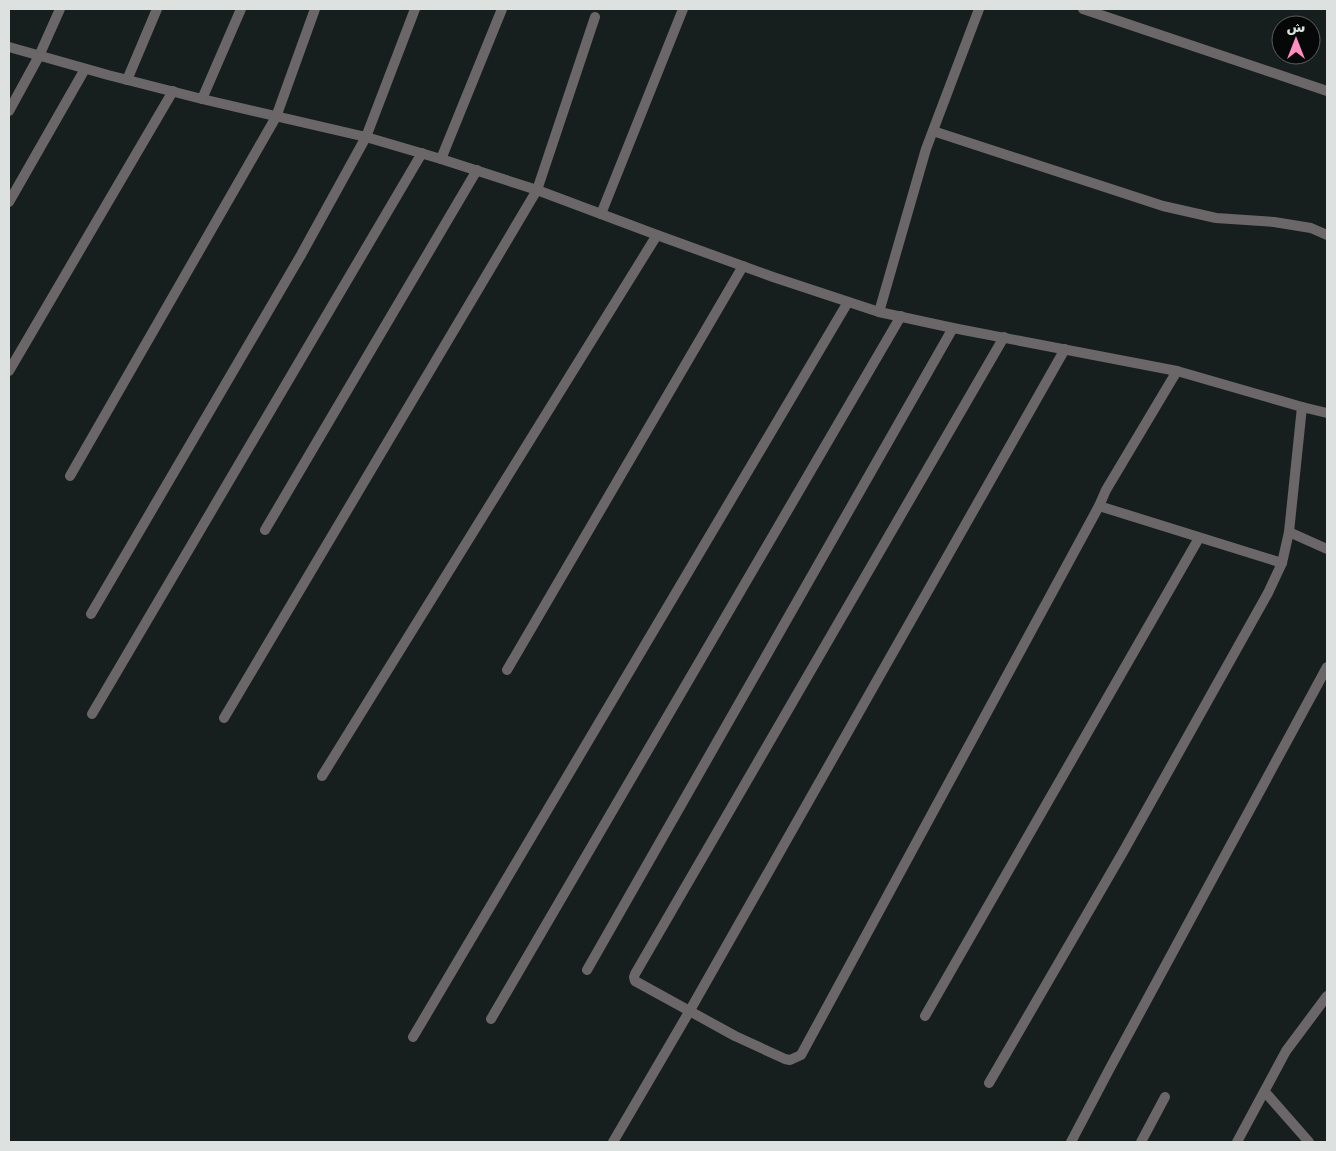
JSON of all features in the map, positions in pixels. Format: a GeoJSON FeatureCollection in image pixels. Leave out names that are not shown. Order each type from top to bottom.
{"type":"FeatureCollection","features":[{"type":"Feature","properties":{"kind":"street"},"geometry":{"type":"LineString","coordinates":[[9,111],[60,9]]}},
{"type":"Feature","properties":{"kind":"street"},"geometry":{"type":"LineString","coordinates":[[126,80],[157,9]]}},
{"type":"Feature","properties":{"kind":"street"},"geometry":{"type":"LineString","coordinates":[[202,99],[242,9]]}},
{"type":"Feature","properties":{"kind":"street"},"geometry":{"type":"LineString","coordinates":[[70,476],[276,117],[315,9]]}},
{"type":"Feature","properties":{"kind":"street"},"geometry":{"type":"LineString","coordinates":[[91,614],[301,256],[366,136],[415,9]]}},
{"type":"Feature","properties":{"kind":"street"},"geometry":{"type":"LineString","coordinates":[[441,159],[502,9]]}},
{"type":"Feature","properties":{"kind":"street"},"geometry":{"type":"LineString","coordinates":[[601,214],[683,9]]}},
{"type":"Feature","properties":{"kind":"street"},"geometry":{"type":"LineString","coordinates":[[878,312],[932,131],[979,9]]}},
{"type":"Feature","properties":{"kind":"street"},"geometry":{"type":"LineString","coordinates":[[1082,9],[1327,91]]}},
{"type":"Feature","properties":{"kind":"street"},"geometry":{"type":"LineString","coordinates":[[224,718],[537,190],[595,17]]}},
{"type":"Feature","properties":{"kind":"street"},"geometry":{"type":"LineString","coordinates":[[9,47],[173,92],[366,136],[478,170],[878,312],[1176,371],[1302,408],[1327,413]]}},
{"type":"Feature","properties":{"kind":"street"},"geometry":{"type":"LineString","coordinates":[[9,202],[85,69]]}},
{"type":"Feature","properties":{"kind":"street"},"geometry":{"type":"LineString","coordinates":[[9,371],[173,92]]}},
{"type":"Feature","properties":{"kind":"street"},"geometry":{"type":"LineString","coordinates":[[932,131],[1163,206],[1216,218],[1274,222],[1311,228],[1327,235]]}},
{"type":"Feature","properties":{"kind":"street"},"geometry":{"type":"LineString","coordinates":[[92,714],[422,153]]}},
{"type":"Feature","properties":{"kind":"street"},"geometry":{"type":"LineString","coordinates":[[265,530],[478,170]]}},
{"type":"Feature","properties":{"kind":"street"},"geometry":{"type":"LineString","coordinates":[[322,776],[657,235]]}},
{"type":"Feature","properties":{"kind":"street"},"geometry":{"type":"LineString","coordinates":[[507,670],[744,266]]}},
{"type":"Feature","properties":{"kind":"street"},"geometry":{"type":"LineString","coordinates":[[413,1037],[848,302]]}},
{"type":"Feature","properties":{"kind":"street"},"geometry":{"type":"LineString","coordinates":[[491,1019],[900,316]]}},
{"type":"Feature","properties":{"kind":"street"},"geometry":{"type":"LineString","coordinates":[[587,970],[953,328]]}},
{"type":"Feature","properties":{"kind":"street"},"geometry":{"type":"LineString","coordinates":[[1004,337],[634,977],[635,981],[689,1012],[785,1059],[790,1060],[801,1056],[1106,490],[1176,371]]}},
{"type":"Feature","properties":{"kind":"street"},"geometry":{"type":"LineString","coordinates":[[613,1142],[689,1012],[1064,349]]}},
{"type":"Feature","properties":{"kind":"street"},"geometry":{"type":"LineString","coordinates":[[989,1083],[1128,844],[1268,593],[1282,563],[1289,532],[1302,408]]}},
{"type":"Feature","properties":{"kind":"street"},"geometry":{"type":"LineString","coordinates":[[1099,506],[1282,563]]}},
{"type":"Feature","properties":{"kind":"street"},"geometry":{"type":"LineString","coordinates":[[1289,532],[1324,548],[1327,556]]}},
{"type":"Feature","properties":{"kind":"street"},"geometry":{"type":"LineString","coordinates":[[925,1016],[1199,538]]}},
{"type":"Feature","properties":{"kind":"street"},"geometry":{"type":"LineString","coordinates":[[1071,1142],[1327,667]]}},
{"type":"Feature","properties":{"kind":"street"},"geometry":{"type":"LineString","coordinates":[[1237,1142],[1286,1052],[1327,996]]}},
{"type":"Feature","properties":{"kind":"street"},"geometry":{"type":"LineString","coordinates":[[1264,1092],[1309,1142]]}},
{"type":"Feature","properties":{"kind":"street"},"geometry":{"type":"LineString","coordinates":[[1141,1142],[1165,1097]]}}]}
